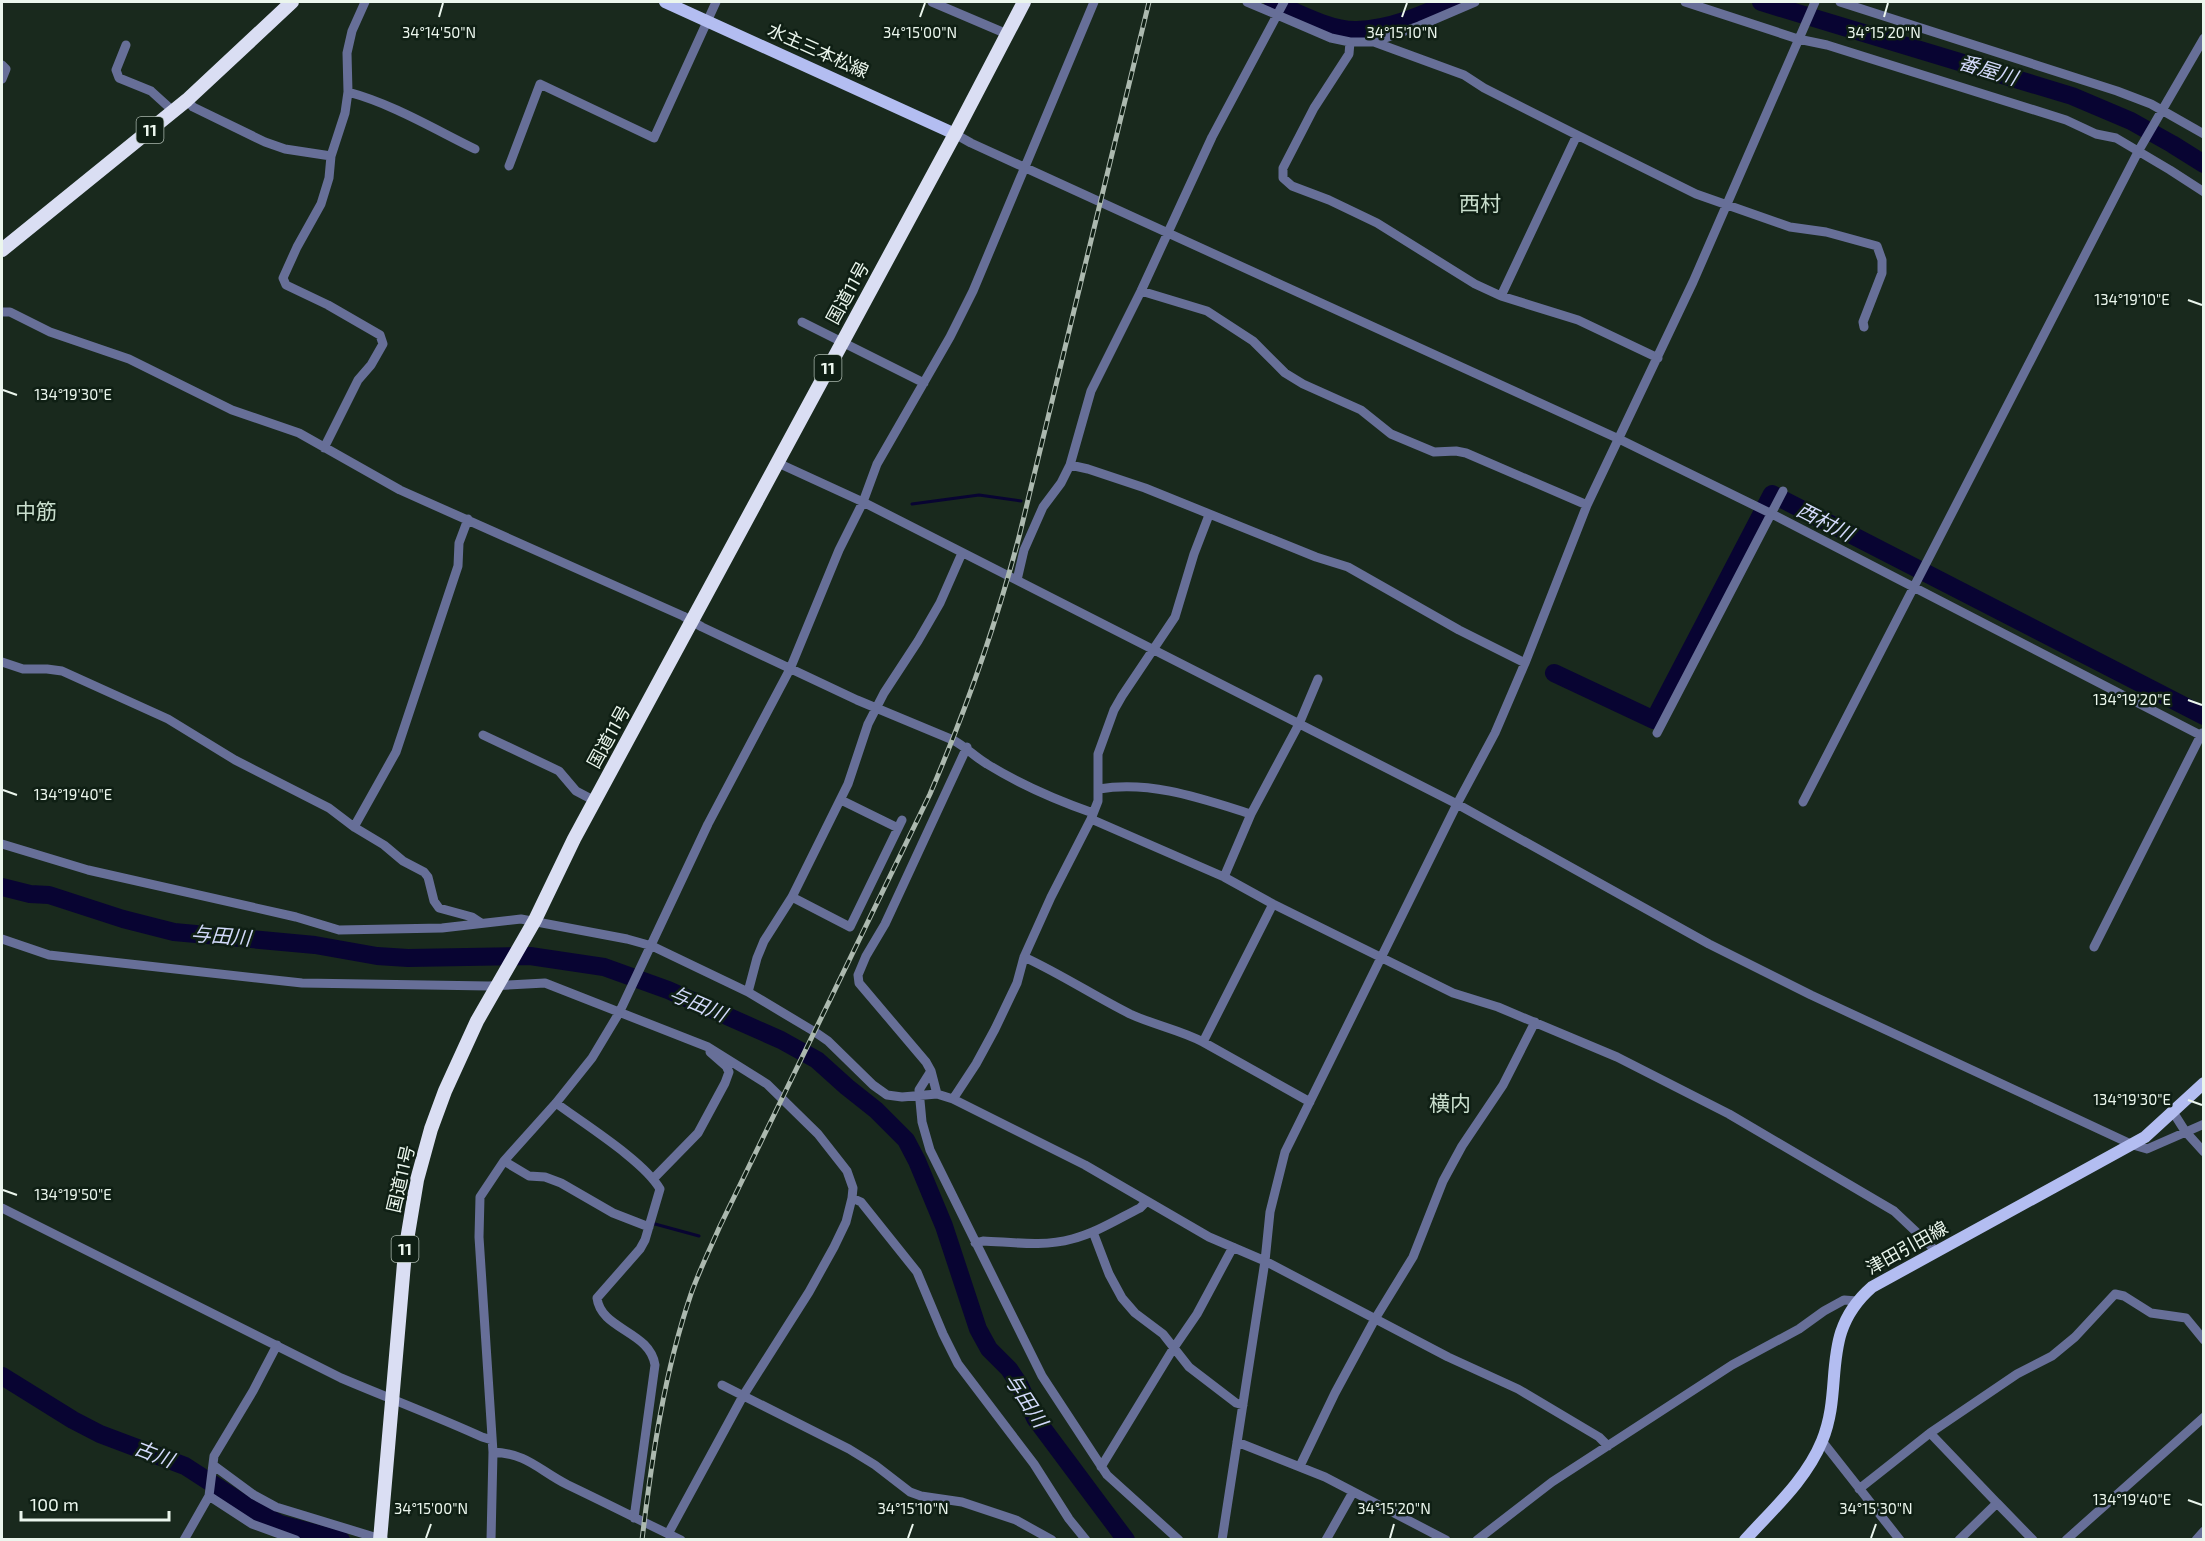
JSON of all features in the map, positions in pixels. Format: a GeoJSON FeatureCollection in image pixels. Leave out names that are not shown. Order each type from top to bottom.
{"type":"FeatureCollection","features":[{"type":"Feature","properties":{"kind":"highway","name":"11"},"geometry":{"type":"LineString","coordinates":[[2,250],[187,100],[292,2]]}},
{"type":"Feature","properties":{"kind":"highway","name":"国道11号"},"geometry":{"type":"LineString","coordinates":[[382,1539],[405,1252],[417,1180],[431,1128],[445,1091],[477,1021],[534,920],[595,801],[1024,2]]}},
{"type":"Feature","properties":{"kind":"main road","name":"水主三本松線"},"geometry":{"type":"LineString","coordinates":[[665,2],[955,134]]}},
{"type":"Feature","properties":{"kind":"main road","name":"津田引田線"},"geometry":{"type":"LineString","coordinates":[[1745,1539],[1796,1483],[1810,1465],[1822,1441],[1829,1416],[1837,1342],[1843,1323],[1857,1301],[1872,1287],[2133,1145],[2145,1137],[2204,1083]]}},
{"type":"Feature","properties":{"kind":"street"},"geometry":{"type":"LineString","coordinates":[[324,448],[358,380],[371,365],[382,344],[380,335],[328,305],[286,285],[283,278],[321,204],[329,178],[331,156],[345,113],[348,92],[347,53],[352,31],[365,2]]}},
{"type":"Feature","properties":{"kind":"street"},"geometry":{"type":"LineString","coordinates":[[509,166],[540,84],[654,138],[716,2]]}},
{"type":"Feature","properties":{"kind":"street"},"geometry":{"type":"LineString","coordinates":[[932,2],[1007,34]]}},
{"type":"Feature","properties":{"kind":"street"},"geometry":{"type":"LineString","coordinates":[[491,1539],[493,1452],[479,1206],[483,1191],[504,1161],[556,1103],[592,1058],[620,1010],[708,824],[790,669],[877,464],[950,337],[972,291],[1094,2]]}},
{"type":"Feature","properties":{"kind":"street"},"geometry":{"type":"LineString","coordinates":[[1247,2],[1331,38],[1350,42],[1374,42],[1419,26],[1474,2]]}},
{"type":"Feature","properties":{"kind":"street"},"geometry":{"type":"LineString","coordinates":[[1017,580],[1024,550],[1043,507],[1061,483],[1070,465],[1091,390],[1141,291],[1212,137],[1284,2]]}},
{"type":"Feature","properties":{"kind":"street"},"geometry":{"type":"LineString","coordinates":[[1685,2],[1800,34],[1827,45],[2066,120],[2096,134],[2116,138],[2140,148],[2203,190]]}},
{"type":"Feature","properties":{"kind":"street"},"geometry":{"type":"LineString","coordinates":[[1222,1539],[1265,1261],[1270,1212],[1285,1152],[1495,733],[1587,505],[1658,358],[1815,2]]}},
{"type":"Feature","properties":{"kind":"street"},"geometry":{"type":"LineString","coordinates":[[1840,2],[2117,91],[2204,134]]}},
{"type":"Feature","properties":{"kind":"street"},"geometry":{"type":"LineString","coordinates":[[1803,802],[2140,148],[2204,38]]}},
{"type":"Feature","properties":{"kind":"street"},"geometry":{"type":"LineString","coordinates":[[1350,42],[1349,54],[1314,108],[1283,168],[1283,177],[1292,186],[1329,200],[1377,223],[1475,284],[1501,296],[1578,321],[1658,358]]}},
{"type":"Feature","properties":{"kind":"street"},"geometry":{"type":"LineString","coordinates":[[1374,42],[1464,75],[1484,88],[1696,194],[1790,227],[1826,232],[1877,246],[1882,260],[1882,273],[1863,322],[1864,327]]}},
{"type":"Feature","properties":{"kind":"street"},"geometry":{"type":"LineString","coordinates":[[126,45],[116,70],[119,78],[151,91],[173,111]]}},
{"type":"Feature","properties":{"kind":"street"},"geometry":{"type":"LineString","coordinates":[[2,65],[6,69],[2,80]]}},
{"type":"Feature","properties":{"kind":"street"},"geometry":{"type":"LineString","coordinates":[[348,92],[392,107],[476,149]]}},
{"type":"Feature","properties":{"kind":"street"},"geometry":{"type":"LineString","coordinates":[[187,100],[193,107],[265,142],[285,149],[331,156]]}},
{"type":"Feature","properties":{"kind":"street"},"geometry":{"type":"LineString","coordinates":[[955,134],[1619,439],[1770,513],[2203,734],[2094,947]]}},
{"type":"Feature","properties":{"kind":"street"},"geometry":{"type":"LineString","coordinates":[[1501,296],[1576,135]]}},
{"type":"Feature","properties":{"kind":"street"},"geometry":{"type":"LineString","coordinates":[[1141,291],[1208,310],[1252,341],[1285,373],[1303,384],[1361,410],[1391,434],[1434,452],[1466,453],[1587,505]]}},
{"type":"Feature","properties":{"kind":"street"},"geometry":{"type":"LineString","coordinates":[[2,312],[10,312],[50,333],[129,359],[232,410],[285,427],[400,490],[966,747],[985,763],[1027,787],[1224,877],[1273,904],[1453,993],[1498,1007],[1617,1058],[1739,1119],[1894,1211],[1936,1252]]}},
{"type":"Feature","properties":{"kind":"street"},"geometry":{"type":"LineString","coordinates":[[802,322],[843,340],[924,383]]}},
{"type":"Feature","properties":{"kind":"street"},"geometry":{"type":"LineString","coordinates":[[778,463],[863,501],[1458,804],[1709,944],[2133,1145],[2147,1149],[2204,1124]]}},
{"type":"Feature","properties":{"kind":"street"},"geometry":{"type":"LineString","coordinates":[[1070,465],[1145,488],[1316,557],[1348,567],[1441,621],[1525,663]]}},
{"type":"Feature","properties":{"kind":"street"},"geometry":{"type":"LineString","coordinates":[[1657,733],[1783,491]]}},
{"type":"Feature","properties":{"kind":"street"},"geometry":{"type":"LineString","coordinates":[[952,1099],[976,1064],[995,1029],[1017,983],[1024,957],[1051,897],[1092,816],[1098,801],[1098,754],[1114,710],[1175,617],[1194,554],[1209,515]]}},
{"type":"Feature","properties":{"kind":"street"},"geometry":{"type":"LineString","coordinates":[[354,827],[396,752],[458,566],[459,543],[468,519]]}},
{"type":"Feature","properties":{"kind":"street"},"geometry":{"type":"LineString","coordinates":[[748,992],[764,941],[792,897],[841,800],[856,766],[868,724],[876,707],[940,603],[962,553]]}},
{"type":"Feature","properties":{"kind":"street"},"geometry":{"type":"LineString","coordinates":[[2,662],[23,669],[62,671],[168,719],[235,760],[329,808],[354,827],[384,845],[403,861],[424,872],[429,877],[434,901],[439,908],[472,917],[481,923]]}},
{"type":"Feature","properties":{"kind":"street"},"geometry":{"type":"LineString","coordinates":[[1224,877],[1251,814],[1299,724],[1318,679]]}},
{"type":"Feature","properties":{"kind":"street"},"geometry":{"type":"LineString","coordinates":[[483,735],[559,771],[576,791],[595,801]]}},
{"type":"Feature","properties":{"kind":"street"},"geometry":{"type":"LineString","coordinates":[[938,1094],[926,1062],[859,983],[858,975],[866,956],[885,924],[966,747]]}},
{"type":"Feature","properties":{"kind":"street"},"geometry":{"type":"LineString","coordinates":[[1099,789],[1115,787],[1185,793],[1251,814]]}},
{"type":"Feature","properties":{"kind":"street"},"geometry":{"type":"LineString","coordinates":[[792,897],[850,927],[900,824],[841,800]]}},
{"type":"Feature","properties":{"kind":"street"},"geometry":{"type":"LineString","coordinates":[[2,844],[88,870],[296,917],[339,930],[442,928],[521,919],[627,939],[748,992],[828,1041],[873,1085],[887,1095],[938,1094],[952,1099],[1085,1165],[1209,1237],[1265,1261],[1448,1357],[1518,1389],[1599,1437],[1608,1446]]}},
{"type":"Feature","properties":{"kind":"street"},"geometry":{"type":"LineString","coordinates":[[1203,1042],[1273,904]]}},
{"type":"Feature","properties":{"kind":"street"},"geometry":{"type":"LineString","coordinates":[[2,939],[49,955],[302,984],[501,981],[545,983],[620,1010],[708,1047],[745,1068],[766,1084],[818,1134],[847,1171],[853,1188],[852,1198],[846,1222],[809,1292],[743,1396],[669,1534]]}},
{"type":"Feature","properties":{"kind":"street"},"geometry":{"type":"LineString","coordinates":[[1024,957],[1058,972],[1133,1015],[1188,1034],[1310,1102]]}},
{"type":"Feature","properties":{"kind":"street"},"geometry":{"type":"LineString","coordinates":[[1300,1466],[1335,1393],[1375,1319],[1413,1257],[1443,1181],[1462,1146],[1503,1085],[1535,1022]]}},
{"type":"Feature","properties":{"kind":"street"},"geometry":{"type":"LineString","coordinates":[[654,1178],[698,1133],[725,1083],[729,1072],[726,1066],[711,1055],[708,1047]]}},
{"type":"Feature","properties":{"kind":"street"},"geometry":{"type":"LineString","coordinates":[[931,1071],[919,1090],[922,1122],[930,1150],[1042,1376],[1107,1475],[1179,1539]]}},
{"type":"Feature","properties":{"kind":"street"},"geometry":{"type":"LineString","coordinates":[[556,1103],[654,1178],[660,1189],[640,1250],[597,1298],[599,1308],[605,1317],[637,1337],[654,1357],[655,1365],[634,1518]]}},
{"type":"Feature","properties":{"kind":"street"},"geometry":{"type":"LineString","coordinates":[[2173,1112],[2185,1131],[2204,1152]]}},
{"type":"Feature","properties":{"kind":"street"},"geometry":{"type":"LineString","coordinates":[[504,1161],[529,1176],[545,1177],[561,1183],[613,1213],[649,1227]]}},
{"type":"Feature","properties":{"kind":"street"},"geometry":{"type":"LineString","coordinates":[[852,1198],[861,1203],[917,1272],[958,1364],[1034,1464],[1081,1538]]}},
{"type":"Feature","properties":{"kind":"street"},"geometry":{"type":"LineString","coordinates":[[975,1243],[983,1241],[1045,1243],[1071,1240],[1093,1232],[1140,1208],[1146,1202]]}},
{"type":"Feature","properties":{"kind":"street"},"geometry":{"type":"LineString","coordinates":[[2,1208],[341,1378],[392,1400],[424,1410],[492,1440]]}},
{"type":"Feature","properties":{"kind":"street"},"geometry":{"type":"LineString","coordinates":[[1093,1232],[1109,1274],[1122,1298],[1135,1313],[1163,1334],[1189,1367],[1236,1403],[1243,1405]]}},
{"type":"Feature","properties":{"kind":"street"},"geometry":{"type":"LineString","coordinates":[[1101,1467],[1197,1314],[1233,1247]]}},
{"type":"Feature","properties":{"kind":"street"},"geometry":{"type":"LineString","coordinates":[[1859,1489],[1930,1433],[2017,1374],[2052,1356],[2075,1337],[2115,1294],[2124,1296],[2151,1313],[2186,1318],[2204,1340]]}},
{"type":"Feature","properties":{"kind":"street"},"geometry":{"type":"LineString","coordinates":[[1477,1539],[1552,1482],[1732,1365],[1799,1329],[1844,1300],[1857,1301]]}},
{"type":"Feature","properties":{"kind":"street"},"geometry":{"type":"LineString","coordinates":[[184,1539],[210,1494],[214,1456],[253,1391],[277,1345]]}},
{"type":"Feature","properties":{"kind":"street"},"geometry":{"type":"LineString","coordinates":[[722,1385],[849,1449],[875,1465],[910,1492],[921,1496],[962,1502],[1016,1520],[1052,1539]]}},
{"type":"Feature","properties":{"kind":"street"},"geometry":{"type":"LineString","coordinates":[[2066,1539],[2204,1417]]}},
{"type":"Feature","properties":{"kind":"street"},"geometry":{"type":"LineString","coordinates":[[1930,1433],[2033,1539]]}},
{"type":"Feature","properties":{"kind":"street"},"geometry":{"type":"LineString","coordinates":[[1822,1441],[1900,1539]]}},
{"type":"Feature","properties":{"kind":"street"},"geometry":{"type":"LineString","coordinates":[[1237,1442],[1300,1466],[1446,1539]]}},
{"type":"Feature","properties":{"kind":"street"},"geometry":{"type":"LineString","coordinates":[[493,1452],[524,1457],[566,1484],[681,1539]]}},
{"type":"Feature","properties":{"kind":"street"},"geometry":{"type":"LineString","coordinates":[[212,1468],[254,1496],[276,1507],[382,1539]]}},
{"type":"Feature","properties":{"kind":"street"},"geometry":{"type":"LineString","coordinates":[[1326,1539],[1353,1492]]}},
{"type":"Feature","properties":{"kind":"street"},"geometry":{"type":"LineString","coordinates":[[210,1494],[252,1524],[296,1539]]}},
{"type":"Feature","properties":{"kind":"street"},"geometry":{"type":"LineString","coordinates":[[1959,1539],[1997,1503]]}},
{"type":"Feature","properties":{"kind":"street"},"geometry":{"type":"LineString","coordinates":[[2196,1539],[2204,1531]]}},
{"type":"Feature","properties":{"kind":"waterway"},"geometry":{"type":"LineString","coordinates":[[1273,2],[1325,24],[1357,30],[1394,24],[1451,2]]}},
{"type":"Feature","properties":{"kind":"waterway","name":"番屋川"},"geometry":{"type":"LineString","coordinates":[[1761,2],[2072,96],[2131,121],[2204,164]]}},
{"type":"Feature","properties":{"kind":"waterway","name":"西村川"},"geometry":{"type":"LineString","coordinates":[[1554,673],[1654,720],[1772,494],[2204,716]]}},
{"type":"Feature","properties":{"kind":"waterway"},"geometry":{"type":"LineString","coordinates":[[912,504],[979,495],[1021,501]]}},
{"type":"Feature","properties":{"kind":"waterway","name":"与田川"},"geometry":{"type":"LineString","coordinates":[[2,887],[30,894],[49,895],[123,919],[174,932],[315,945],[377,956],[408,958],[530,956],[604,967],[668,990],[781,1040],[817,1060],[876,1110],[906,1140],[944,1226],[978,1329],[989,1349],[1009,1369],[1019,1384],[1035,1418],[1126,1540]]}},
{"type":"Feature","properties":{"kind":"waterway"},"geometry":{"type":"LineString","coordinates":[[655,1224],[699,1236]]}},
{"type":"Feature","properties":{"kind":"waterway","name":"古川"},"geometry":{"type":"LineString","coordinates":[[2,1376],[100,1434],[185,1466],[250,1508],[280,1524],[341,1540]]}},
{"type":"Feature","properties":{"kind":"railway"},"geometry":{"type":"LineString","coordinates":[[642,1540],[666,1385],[694,1285],[720,1226],[930,794],[956,731],[990,635],[1019,537],[1149,2]]}},
{"type":"Feature","properties":{"kind":"district","name":"西村"},"geometry":{"type":"Point","coordinates":[1480,204]}},
{"type":"Feature","properties":{"kind":"district","name":"中筋"},"geometry":{"type":"Point","coordinates":[36,512]}},
{"type":"Feature","properties":{"kind":"district","name":"横内"},"geometry":{"type":"Point","coordinates":[1450,1104]}}]}
